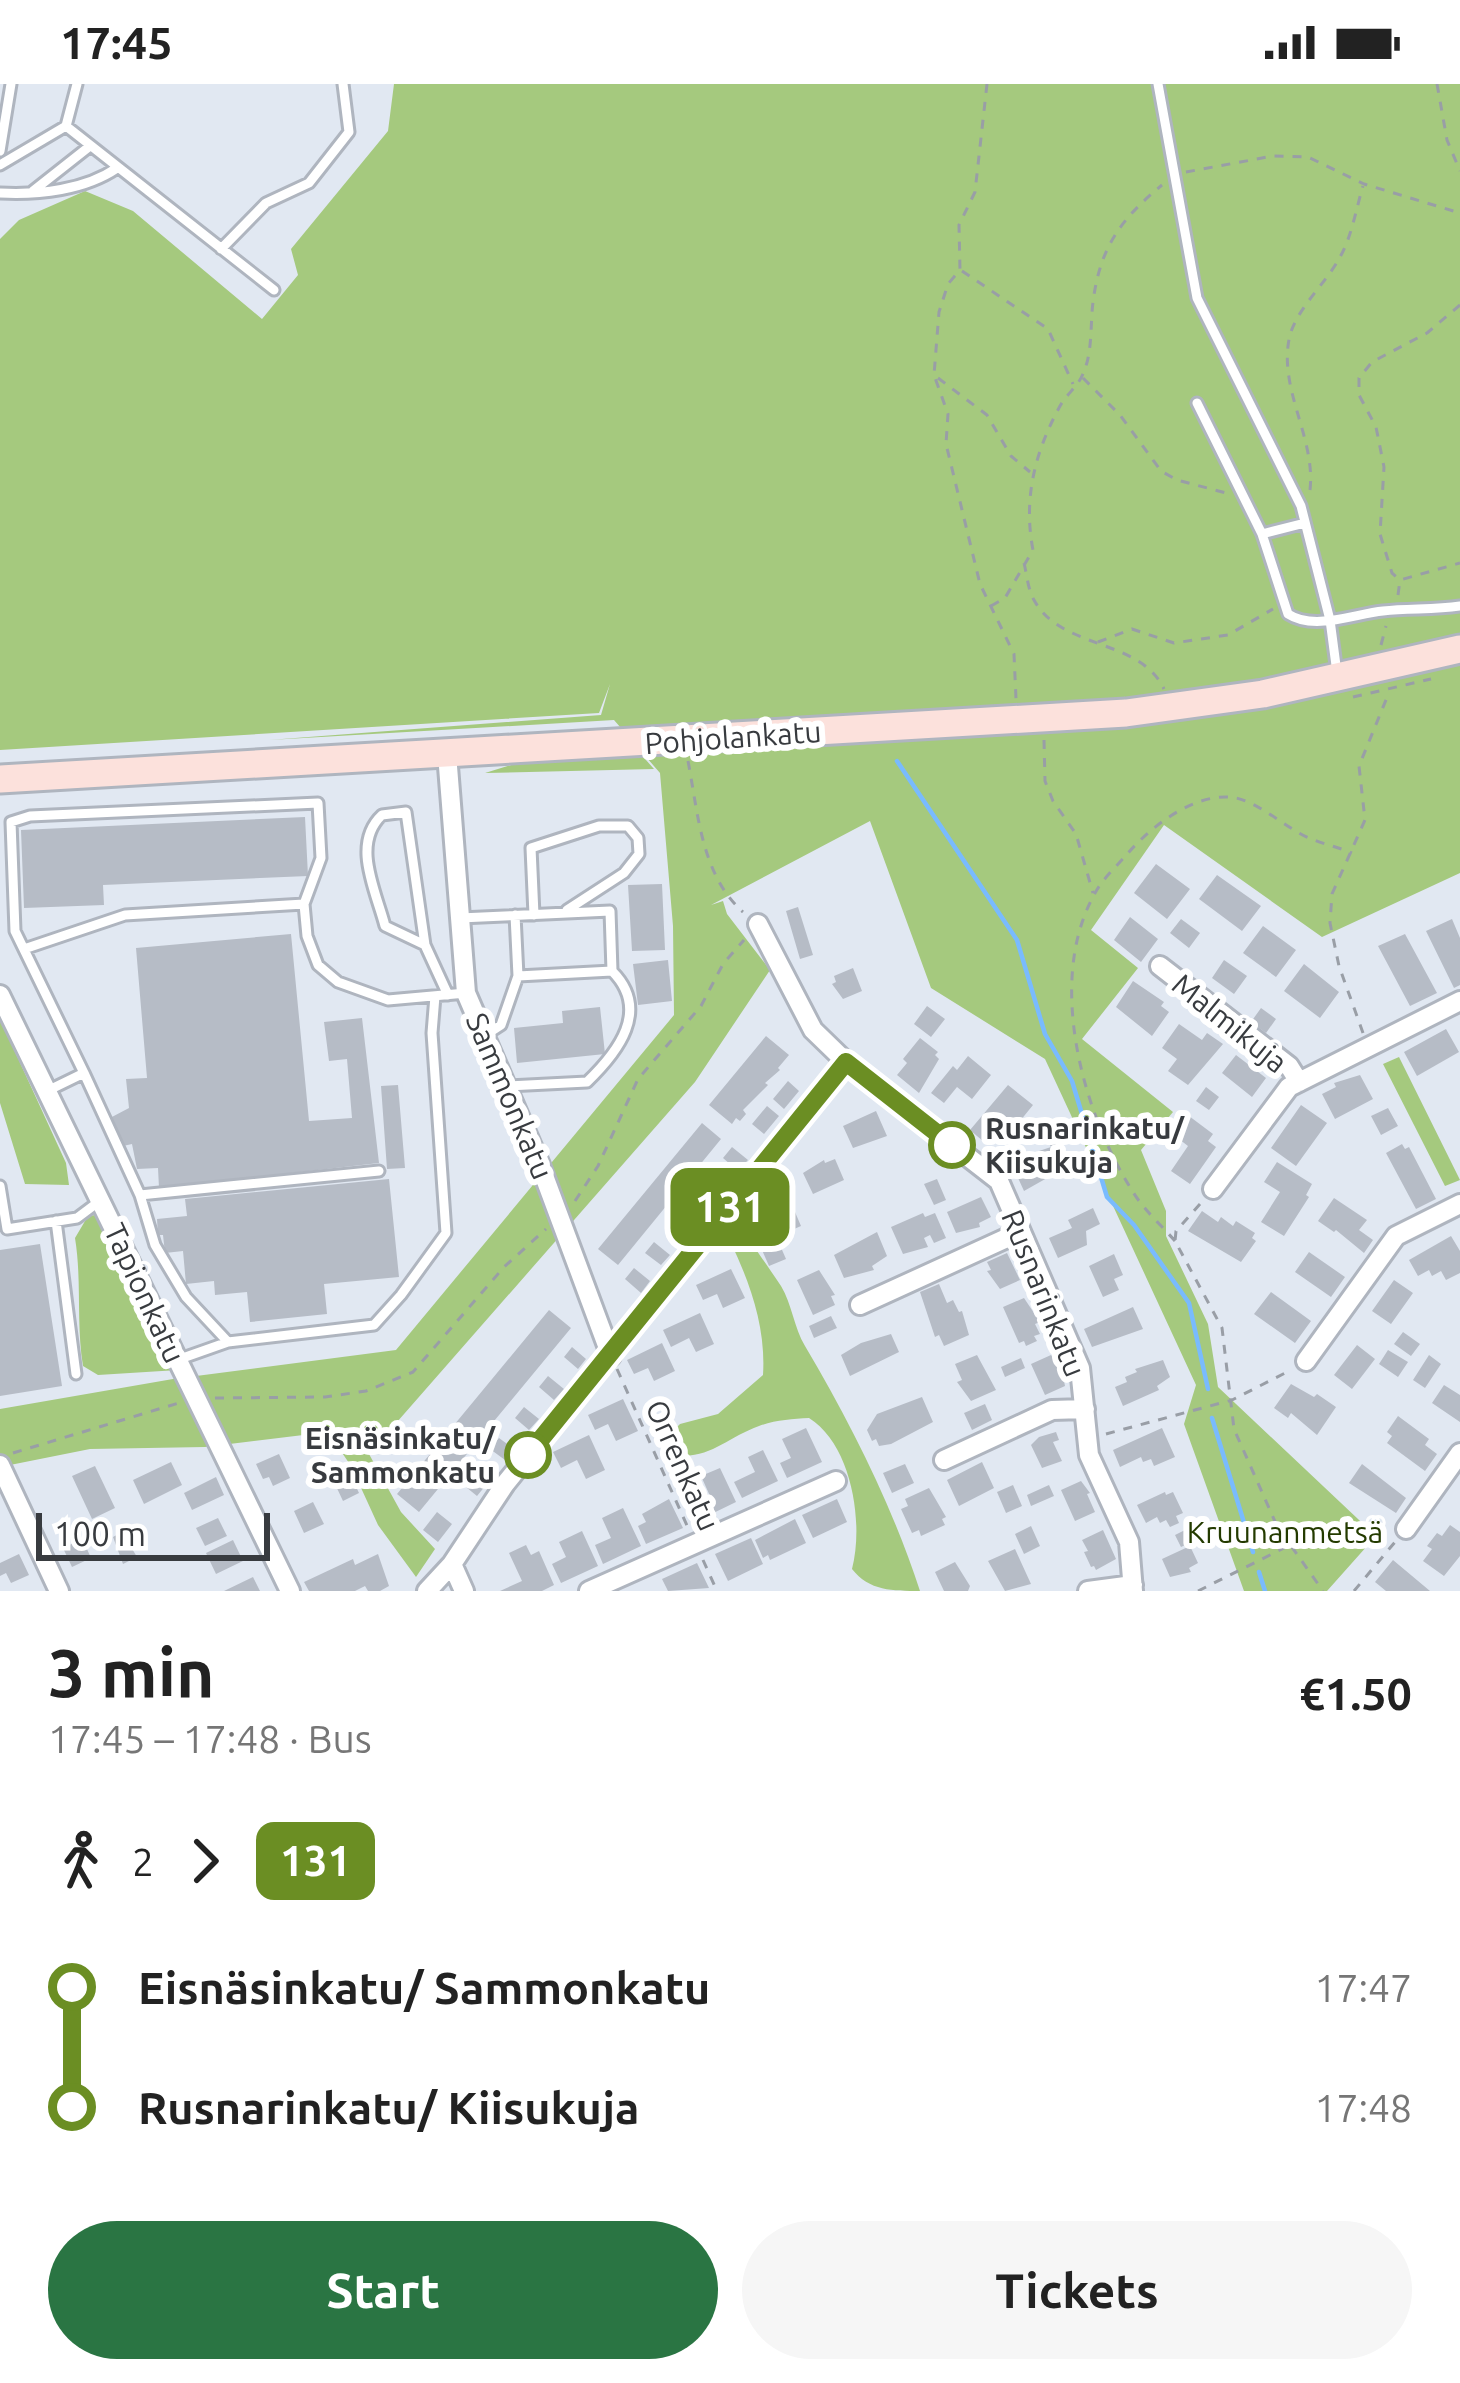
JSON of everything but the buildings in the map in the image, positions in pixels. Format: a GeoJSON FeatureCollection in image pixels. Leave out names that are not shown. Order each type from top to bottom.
{"type":"FeatureCollection","features":[{"type":"Feature","properties":{"kind":"main road","name":"Pohjolankatu"},"geometry":{"type":"LineString","coordinates":[[0,778],[1172,706],[1263,694],[1460,650]]}},
{"type":"Feature","properties":{"kind":"street","name":"Sammonkatu"},"geometry":{"type":"LineString","coordinates":[[447,754],[460,918],[457,994],[484,1036],[506,1085],[611,1356]]}},
{"type":"Feature","properties":{"kind":"street","name":"Rusnarinkatu"},"geometry":{"type":"LineString","coordinates":[[758,925],[812,1030],[999,1181],[1080,1367],[1089,1455],[1129,1542],[1133,1588]]}},
{"type":"Feature","properties":{"kind":"street","name":"Malmikuja"},"geometry":{"type":"LineString","coordinates":[[1160,966],[1289,1066],[1299,1082]]}},
{"type":"Feature","properties":{"kind":"street","name":"Tapionkatu"},"geometry":{"type":"LineString","coordinates":[[0,995],[290,1591]]}},
{"type":"Feature","properties":{"kind":"street"},"geometry":{"type":"LineString","coordinates":[[1213,1190],[1288,1087],[1460,1001]]}},
{"type":"Feature","properties":{"kind":"street"},"geometry":{"type":"LineString","coordinates":[[427,1591],[452,1564],[505,1484],[846,1062]]}},
{"type":"Feature","properties":{"kind":"street"},"geometry":{"type":"LineString","coordinates":[[1306,1361],[1396,1236],[1460,1204]]}},
{"type":"Feature","properties":{"kind":"street"},"geometry":{"type":"LineString","coordinates":[[860,1305],[1020,1232]]}},
{"type":"Feature","properties":{"kind":"street"},"geometry":{"type":"LineString","coordinates":[[944,1460],[1052,1410],[1085,1409]]}},
{"type":"Feature","properties":{"kind":"street"},"geometry":{"type":"LineString","coordinates":[[1406,1529],[1460,1454]]}},
{"type":"Feature","properties":{"kind":"street"},"geometry":{"type":"LineString","coordinates":[[0,1461],[59,1591]]}},
{"type":"Feature","properties":{"kind":"street"},"geometry":{"type":"LineString","coordinates":[[589,1591],[836,1481]]}},
{"type":"Feature","properties":{"kind":"street"},"geometry":{"type":"LineString","coordinates":[[452,1564],[464,1591]]}},
{"type":"Feature","properties":{"kind":"street"},"geometry":{"type":"LineString","coordinates":[[1088,1591],[1133,1588]]}},
{"type":"Feature","properties":{"kind":"lane"},"geometry":{"type":"LineString","coordinates":[[0,165],[66,126],[76,84]]}},
{"type":"Feature","properties":{"kind":"lane"},"geometry":{"type":"LineString","coordinates":[[221,249],[266,203],[309,183],[349,132],[343,84]]}},
{"type":"Feature","properties":{"kind":"lane"},"geometry":{"type":"LineString","coordinates":[[1158,84],[1197,298],[1300,506],[1330,620],[1338,678]]}},
{"type":"Feature","properties":{"kind":"lane"},"geometry":{"type":"LineString","coordinates":[[0,151],[7,87]]}},
{"type":"Feature","properties":{"kind":"lane"},"geometry":{"type":"LineString","coordinates":[[66,126],[274,290]]}},
{"type":"Feature","properties":{"kind":"lane"},"geometry":{"type":"LineString","coordinates":[[28,194],[90,146]]}},
{"type":"Feature","properties":{"kind":"lane"},"geometry":{"type":"LineString","coordinates":[[0,193],[28,194],[99,181],[117,168]]}},
{"type":"Feature","properties":{"kind":"lane"},"geometry":{"type":"LineString","coordinates":[[1197,403],[1262,534],[1288,614],[1299,621],[1330,620],[1460,606]]}},
{"type":"Feature","properties":{"kind":"lane"},"geometry":{"type":"LineString","coordinates":[[1262,534],[1305,523]]}},
{"type":"Feature","properties":{"kind":"lane"},"geometry":{"type":"LineString","coordinates":[[228,1342],[186,1298],[154,1245],[140,1195],[15,931],[11,822],[30,816],[318,803],[321,858],[304,904],[307,936],[319,965],[338,982],[388,1000],[457,994],[425,946],[406,812],[382,815],[369,832],[366,857],[385,926],[425,946]]}},
{"type":"Feature","properties":{"kind":"lane"},"geometry":{"type":"LineString","coordinates":[[535,914],[531,848],[599,826],[628,826],[638,838],[639,854],[624,873],[562,913]]}},
{"type":"Feature","properties":{"kind":"lane"},"geometry":{"type":"LineString","coordinates":[[24,949],[125,914],[304,904]]}},
{"type":"Feature","properties":{"kind":"lane"},"geometry":{"type":"LineString","coordinates":[[460,918],[610,911],[612,971],[625,984],[629,1016],[619,1051],[587,1082],[506,1085]]}},
{"type":"Feature","properties":{"kind":"lane"},"geometry":{"type":"LineString","coordinates":[[484,1036],[502,1025],[518,976],[515,915]]}},
{"type":"Feature","properties":{"kind":"lane"},"geometry":{"type":"LineString","coordinates":[[518,976],[612,971]]}},
{"type":"Feature","properties":{"kind":"lane"},"geometry":{"type":"LineString","coordinates":[[177,1360],[228,1342],[374,1324],[446,1233],[432,1033],[435,996]]}},
{"type":"Feature","properties":{"kind":"lane"},"geometry":{"type":"LineString","coordinates":[[47,1091],[83,1073]]}},
{"type":"Feature","properties":{"kind":"lane"},"geometry":{"type":"LineString","coordinates":[[140,1195],[379,1171]]}},
{"type":"Feature","properties":{"kind":"lane"},"geometry":{"type":"LineString","coordinates":[[0,1186],[7,1229],[77,1218],[101,1200]]}},
{"type":"Feature","properties":{"kind":"lane"},"geometry":{"type":"LineString","coordinates":[[56,1221],[76,1374]]}},
{"type":"Feature","properties":{"kind":"path"},"geometry":{"type":"LineString","coordinates":[[987,84],[974,192],[959,225],[960,270],[948,284],[939,312],[934,375],[948,414],[946,444],[980,584],[1014,654],[1018,719]]}},
{"type":"Feature","properties":{"kind":"path"},"geometry":{"type":"LineString","coordinates":[[1437,84],[1447,140],[1460,171]]}},
{"type":"Feature","properties":{"kind":"path"},"geometry":{"type":"LineString","coordinates":[[991,606],[1005,598],[1033,550],[1028,523],[1031,473],[1062,401],[1082,377],[1100,268],[1118,225],[1175,175],[1274,156],[1308,157],[1364,184],[1460,213]]}},
{"type":"Feature","properties":{"kind":"path"},"geometry":{"type":"LineString","coordinates":[[1309,499],[1312,470],[1289,379],[1291,332],[1342,254],[1364,184]]}},
{"type":"Feature","properties":{"kind":"path"},"geometry":{"type":"LineString","coordinates":[[960,270],[1048,329],[1074,387]]}},
{"type":"Feature","properties":{"kind":"path"},"geometry":{"type":"LineString","coordinates":[[1400,580],[1392,574],[1380,534],[1384,467],[1376,427],[1359,395],[1359,378],[1372,362],[1427,333],[1460,305]]}},
{"type":"Feature","properties":{"kind":"path"},"geometry":{"type":"LineString","coordinates":[[934,375],[987,415],[1011,456],[1031,473]]}},
{"type":"Feature","properties":{"kind":"path"},"geometry":{"type":"LineString","coordinates":[[1082,377],[1120,415],[1161,471],[1177,480],[1232,494],[1249,506]]}},
{"type":"Feature","properties":{"kind":"path"},"geometry":{"type":"LineString","coordinates":[[1024,563],[1034,602],[1059,626],[1142,662],[1158,676],[1172,706]]}},
{"type":"Feature","properties":{"kind":"path"},"geometry":{"type":"LineString","coordinates":[[1400,580],[1460,563]]}},
{"type":"Feature","properties":{"kind":"path"},"geometry":{"type":"LineString","coordinates":[[1368,1046],[1339,966],[1330,923],[1332,894],[1364,820],[1359,766],[1389,691],[1378,655],[1385,627],[1396,610],[1400,580]]}},
{"type":"Feature","properties":{"kind":"path"},"geometry":{"type":"LineString","coordinates":[[1096,643],[1132,629],[1174,643],[1228,635],[1267,614]]}},
{"type":"Feature","properties":{"kind":"path"},"geometry":{"type":"LineString","coordinates":[[1043,737],[1045,781],[1076,834],[1094,895]]}},
{"type":"Feature","properties":{"kind":"path"},"geometry":{"type":"LineString","coordinates":[[0,1461],[195,1398],[326,1397],[366,1391],[413,1372],[504,1267],[578,1197],[598,1166],[638,1079],[701,1006],[723,964],[758,925],[734,904],[706,857],[688,760]]}},
{"type":"Feature","properties":{"kind":"path"},"geometry":{"type":"LineString","coordinates":[[1213,1190],[1176,1231],[1175,1241],[1222,1328],[1234,1429],[1277,1526],[1323,1591]]}},
{"type":"Feature","properties":{"kind":"path","name":"Orrenkatu"},"geometry":{"type":"LineString","coordinates":[[611,1356],[717,1591]]}},
{"type":"Feature","properties":{"kind":"path"},"geometry":{"type":"LineString","coordinates":[[1100,1436],[1232,1400],[1306,1361]]}},
{"type":"Feature","properties":{"kind":"path"},"geometry":{"type":"LineString","coordinates":[[1354,1591],[1406,1529]]}},
{"type":"Feature","properties":{"kind":"path"},"geometry":{"type":"LineString","coordinates":[[1198,1591],[1290,1545]]}},
{"type":"Feature","properties":{"kind":"green space","name":"Kruunanmetsä"},"geometry":{"type":"Polygon","coordinates":[[[394,84],[1460,84],[1460,873],[1322,937],[1164,825],[1091,930],[1138,968],[1082,1039],[1173,1112],[1141,1150],[1166,1211],[1166,1236],[1208,1324],[1218,1387],[1376,1536],[1327,1591],[1244,1591],[1184,1424],[1196,1385],[1045,1059],[931,988],[870,821],[711,905],[723,901],[727,914],[770,970],[695,1082],[369,1454],[401,1512],[435,1549],[416,1577],[378,1525],[351,1466],[328,1432],[205,1447],[90,1449],[0,1467],[0,1409],[173,1379],[396,1350],[674,1015],[673,926],[660,773],[614,720],[269,740],[601,715],[610,684],[599,713],[0,750],[0,239],[19,220],[85,191],[133,211],[262,319],[298,275],[291,249],[388,131],[394,84]]]}},
{"type":"Feature","properties":{"kind":"green space"},"geometry":{"type":"Polygon","coordinates":[[[638,751],[654,769],[485,773],[521,762],[638,751]]]}},
{"type":"Feature","properties":{"kind":"green space"},"geometry":{"type":"Polygon","coordinates":[[[0,1019],[66,1163],[69,1185],[25,1184],[0,1103],[0,1019]]]}},
{"type":"Feature","properties":{"kind":"green space"},"geometry":{"type":"Polygon","coordinates":[[[1399,1057],[1460,1180],[1445,1186],[1383,1064],[1399,1057]]]}},
{"type":"Feature","properties":{"kind":"green space"},"geometry":{"type":"Polygon","coordinates":[[[103,1214],[178,1370],[98,1375],[83,1366],[75,1238],[88,1216],[103,1214]]]}},
{"type":"Feature","properties":{"kind":"green space"},"geometry":{"type":"Polygon","coordinates":[[[744,1232],[785,1293],[801,1339],[883,1496],[920,1591],[874,1586],[852,1569],[856,1530],[851,1486],[836,1447],[809,1418],[765,1424],[693,1455],[666,1453],[662,1442],[680,1424],[718,1414],[763,1375],[756,1308],[731,1243],[736,1233],[744,1232]]]}},
{"type":"Feature","properties":{"kind":"waterway"},"geometry":{"type":"LineString","coordinates":[[897,761],[1017,940],[1045,1034],[1072,1081],[1107,1197],[1134,1225],[1189,1303],[1208,1389]]}},
{"type":"Feature","properties":{"kind":"waterway"},"geometry":{"type":"LineString","coordinates":[[1212,1418],[1253,1552]]}},
{"type":"Feature","properties":{"kind":"waterway"},"geometry":{"type":"LineString","coordinates":[[1259,1572],[1265,1591]]}},
{"type":"Feature","properties":{"kind":"bus line","name":"131"},"geometry":{"type":"LineString","coordinates":[[528,1455],[846,1062],[952,1145]]}},
{"type":"Feature","properties":{"kind":"place","name":"Rusnarinkatu/ Kiisukuja"},"geometry":{"type":"Point","coordinates":[952,1145]}},
{"type":"Feature","properties":{"kind":"place","name":"Eisnäsinkatu/ Sammonkatu"},"geometry":{"type":"Point","coordinates":[528,1455]}}]}
